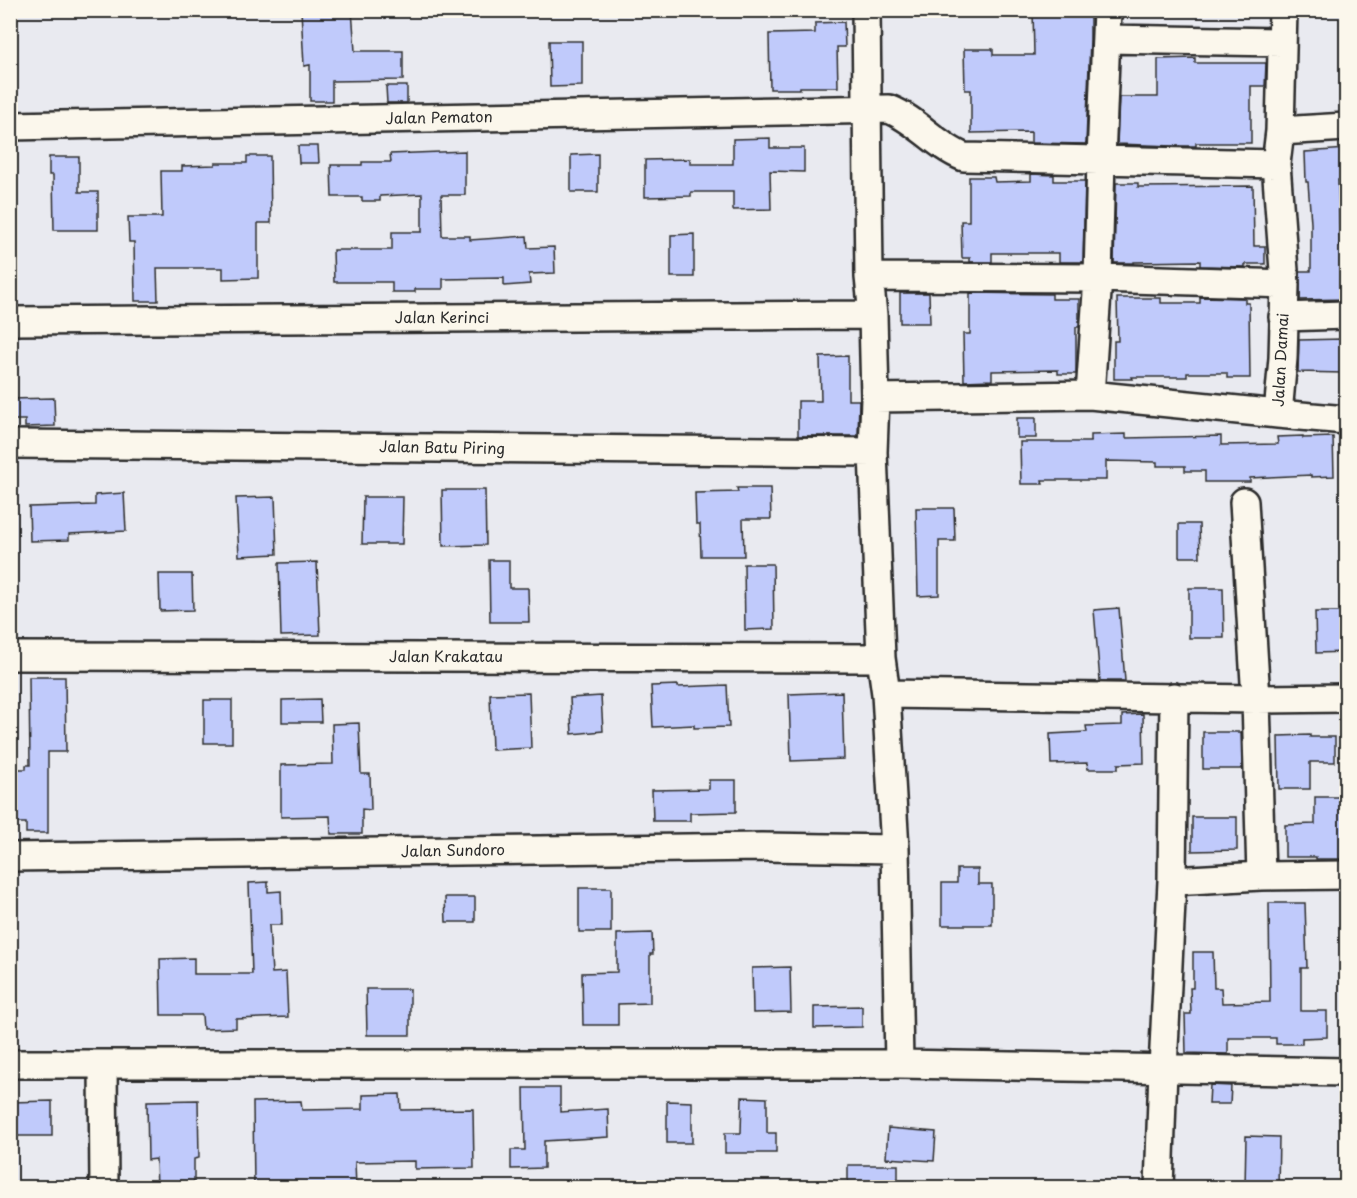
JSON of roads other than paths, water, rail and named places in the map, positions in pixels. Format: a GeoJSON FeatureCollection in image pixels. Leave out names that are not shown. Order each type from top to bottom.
{"type":"FeatureCollection","features":[{"type":"Feature","properties":{"kind":"street"},"geometry":{"type":"LineString","coordinates":[[866,10],[869,277],[873,315],[875,398],[873,452],[882,658],[895,849],[899,1065]]}},
{"type":"Feature","properties":{"kind":"street"},"geometry":{"type":"LineString","coordinates":[[1090,395],[1098,278],[1107,10]]}},
{"type":"Feature","properties":{"kind":"street","name":"Jalan Damai"},"geometry":{"type":"LineString","coordinates":[[875,398],[1090,395],[1278,414],[1283,358],[1285,284],[1276,164],[1280,131],[1283,10]]}},
{"type":"Feature","properties":{"kind":"street"},"geometry":{"type":"LineString","coordinates":[[1106,39],[1282,42]]}},
{"type":"Feature","properties":{"kind":"street","name":"Jalan Pematon"},"geometry":{"type":"LineString","coordinates":[[10,126],[889,110],[901,114],[951,152],[964,157],[1276,164]]}},
{"type":"Feature","properties":{"kind":"street"},"geometry":{"type":"LineString","coordinates":[[1280,131],[1347,127]]}},
{"type":"Feature","properties":{"kind":"street"},"geometry":{"type":"LineString","coordinates":[[869,277],[1098,278],[1285,284]]}},
{"type":"Feature","properties":{"kind":"street","name":"Jalan Kerinci"},"geometry":{"type":"LineString","coordinates":[[10,321],[873,315]]}},
{"type":"Feature","properties":{"kind":"street"},"geometry":{"type":"LineString","coordinates":[[1283,317],[1347,315]]}},
{"type":"Feature","properties":{"kind":"street"},"geometry":{"type":"LineString","coordinates":[[1278,414],[1347,420]]}},
{"type":"Feature","properties":{"kind":"street","name":"Jalan Batu Piring"},"geometry":{"type":"LineString","coordinates":[[10,444],[873,452]]}},
{"type":"Feature","properties":{"kind":"street"},"geometry":{"type":"LineString","coordinates":[[1244,502],[1256,699],[1261,876]]}},
{"type":"Feature","properties":{"kind":"street","name":"Jalan Krakatau"},"geometry":{"type":"LineString","coordinates":[[10,656],[882,658]]}},
{"type":"Feature","properties":{"kind":"street"},"geometry":{"type":"LineString","coordinates":[[886,694],[1347,698]]}},
{"type":"Feature","properties":{"kind":"street"},"geometry":{"type":"LineString","coordinates":[[1159,1188],[1162,1069],[1172,881],[1174,697]]}},
{"type":"Feature","properties":{"kind":"street","name":"Jalan Sundoro"},"geometry":{"type":"LineString","coordinates":[[10,857],[762,847],[895,849]]}},
{"type":"Feature","properties":{"kind":"street"},"geometry":{"type":"LineString","coordinates":[[1172,881],[1261,876],[1347,875]]}},
{"type":"Feature","properties":{"kind":"street"},"geometry":{"type":"LineString","coordinates":[[10,1064],[899,1065],[1347,1072]]}},
{"type":"Feature","properties":{"kind":"street"},"geometry":{"type":"LineString","coordinates":[[103,1065],[104,1188]]}}]}
